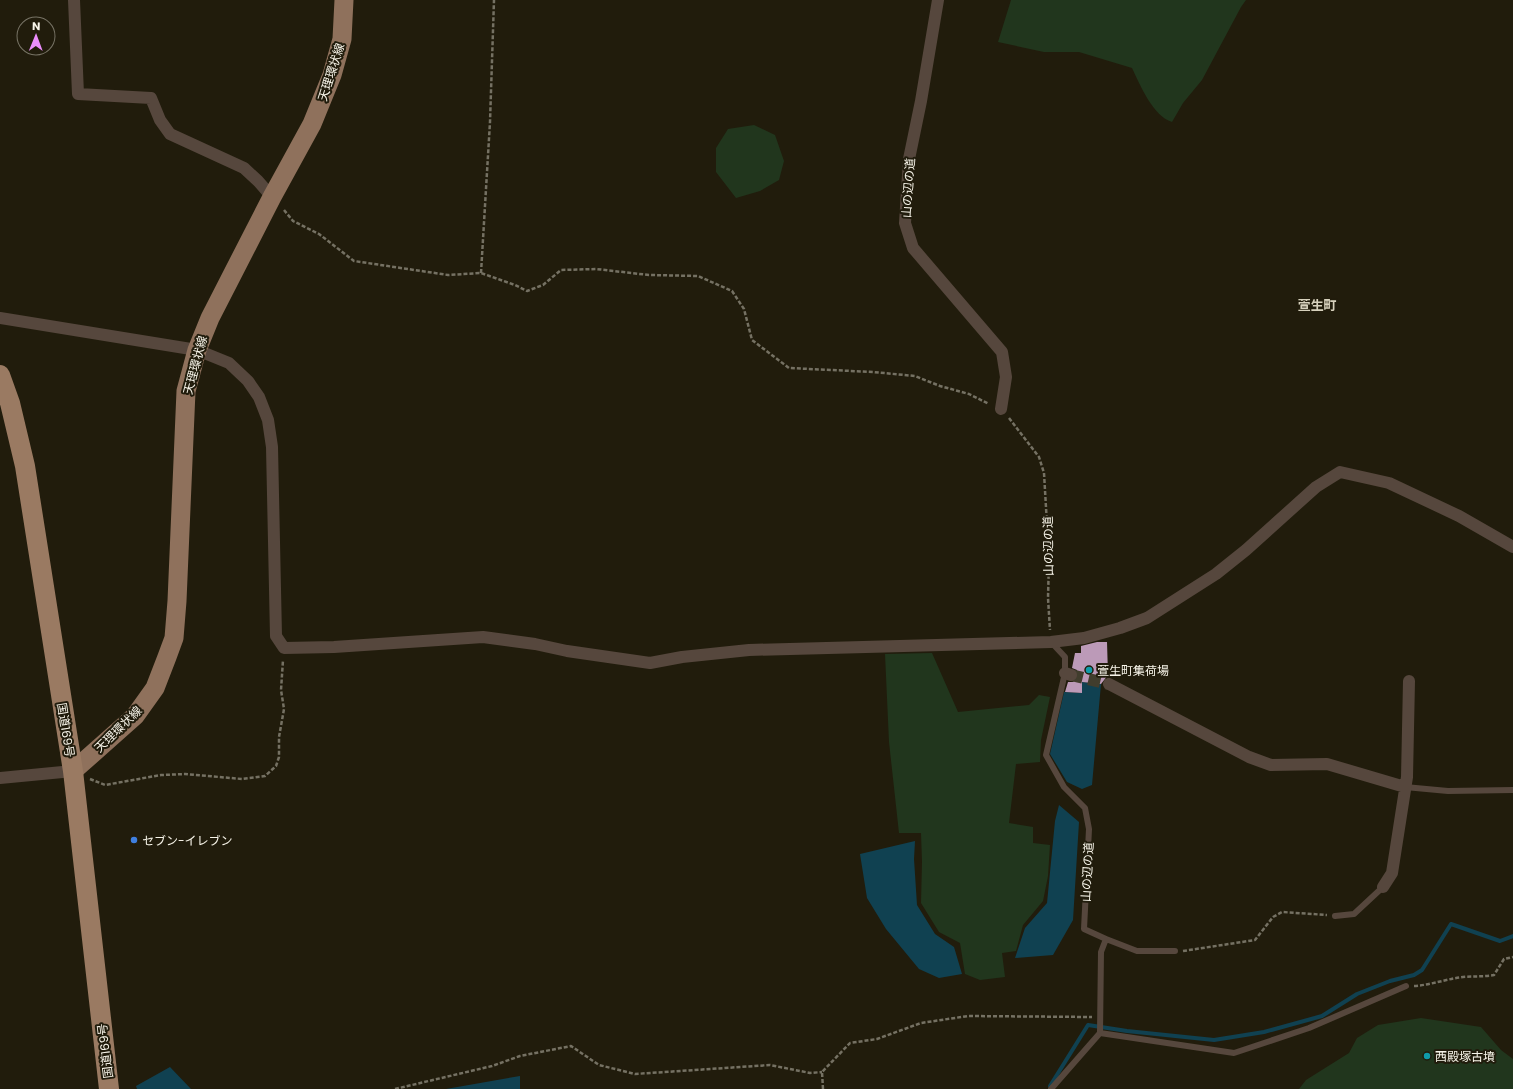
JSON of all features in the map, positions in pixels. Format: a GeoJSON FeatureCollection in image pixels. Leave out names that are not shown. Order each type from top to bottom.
{"type":"FeatureCollection","features":[{"type":"Feature","properties":{"kind":"highway","name":"国道169号"},"geometry":{"type":"LineString","coordinates":[[0,375],[10,403],[25,466],[73,771],[109,1089]]}},
{"type":"Feature","properties":{"kind":"main road","name":"天理環状線"},"geometry":{"type":"LineString","coordinates":[[73,771],[135,716],[155,688],[174,638],[186,391],[197,350],[210,318],[272,196],[312,124],[332,75],[342,39],[344,0]]}},
{"type":"Feature","properties":{"kind":"street"},"geometry":{"type":"LineString","coordinates":[[74,0],[78,94],[151,98],[160,120],[170,134],[244,168],[258,180],[272,196]]}},
{"type":"Feature","properties":{"kind":"street","name":"山の辺の道"},"geometry":{"type":"LineString","coordinates":[[938,0],[924,87],[909,158],[905,223],[913,248],[1002,352],[1006,377],[1001,409]]}},
{"type":"Feature","properties":{"kind":"street"},"geometry":{"type":"LineString","coordinates":[[0,318],[197,350],[229,363],[248,381],[259,397],[268,420],[272,447],[276,636],[284,648],[334,647],[483,637],[650,663],[682,657],[748,650],[1051,642],[1084,638],[1148,618],[1216,574],[1246,550],[1316,487],[1340,472],[1389,483],[1459,516],[1513,547]]}},
{"type":"Feature","properties":{"kind":"street"},"geometry":{"type":"LineString","coordinates":[[1383,887],[1392,873],[1407,777],[1409,681]]}},
{"type":"Feature","properties":{"kind":"street"},"geometry":{"type":"LineString","coordinates":[[1110,684],[1249,757],[1271,765],[1327,764],[1405,788]]}},
{"type":"Feature","properties":{"kind":"street"},"geometry":{"type":"LineString","coordinates":[[0,778],[73,771]]}},
{"type":"Feature","properties":{"kind":"lane","name":"山の辺の道"},"geometry":{"type":"LineString","coordinates":[[1051,642],[1065,657],[1068,674],[1046,755],[1064,787],[1085,808],[1089,829],[1084,929],[1106,939]]}},
{"type":"Feature","properties":{"kind":"lane"},"geometry":{"type":"LineString","coordinates":[[1405,788],[1448,791],[1513,790]]}},
{"type":"Feature","properties":{"kind":"lane"},"geometry":{"type":"LineString","coordinates":[[1335,916],[1354,914],[1383,887]]}},
{"type":"Feature","properties":{"kind":"lane"},"geometry":{"type":"LineString","coordinates":[[1051,1089],[1100,1032],[1101,952],[1106,939],[1137,951],[1175,951]]}},
{"type":"Feature","properties":{"kind":"lane"},"geometry":{"type":"LineString","coordinates":[[1100,1032],[1234,1053],[1309,1028],[1406,986]]}},
{"type":"Feature","properties":{"kind":"path"},"geometry":{"type":"LineString","coordinates":[[480,273],[490,122],[494,0]]}},
{"type":"Feature","properties":{"kind":"path"},"geometry":{"type":"LineString","coordinates":[[272,196],[293,221],[319,234],[354,261],[448,275],[480,273],[515,285],[528,292],[543,285],[561,270],[596,269],[649,275],[698,276],[732,291],[744,309],[752,340],[789,368],[873,372],[915,376],[940,386],[969,394],[1001,409]]}},
{"type":"Feature","properties":{"kind":"path","name":"山の辺の道"},"geometry":{"type":"LineString","coordinates":[[1001,409],[1039,457],[1044,473],[1050,558],[1048,598],[1051,642]]}},
{"type":"Feature","properties":{"kind":"path"},"geometry":{"type":"LineString","coordinates":[[73,771],[105,785],[162,775],[186,774],[242,779],[265,776],[276,766],[279,757],[284,709],[281,690],[284,648]]}},
{"type":"Feature","properties":{"kind":"path"},"geometry":{"type":"LineString","coordinates":[[1175,951],[1194,950],[1255,940],[1273,917],[1282,912],[1335,916]]}},
{"type":"Feature","properties":{"kind":"path"},"geometry":{"type":"LineString","coordinates":[[1406,986],[1428,985],[1463,977],[1482,978],[1494,975],[1504,959],[1513,957]]}},
{"type":"Feature","properties":{"kind":"path"},"geometry":{"type":"LineString","coordinates":[[395,1089],[492,1066],[520,1056],[571,1046],[599,1065],[635,1074],[770,1065],[810,1073],[822,1072],[850,1043],[877,1039],[921,1023],[968,1016],[1100,1017]]}},
{"type":"Feature","properties":{"kind":"path"},"geometry":{"type":"LineString","coordinates":[[822,1072],[823,1089]]}},
{"type":"Feature","properties":{"kind":"green space"},"geometry":{"type":"Polygon","coordinates":[[[1011,0],[1246,0],[1202,80],[1183,103],[1172,122],[1165,119],[1153,107],[1143,91],[1132,68],[1079,52],[1044,52],[998,42],[1011,0]]]}},
{"type":"Feature","properties":{"kind":"green space"},"geometry":{"type":"Polygon","coordinates":[[[754,125],[775,135],[784,161],[779,180],[760,191],[736,198],[716,172],[716,148],[728,129],[754,125]]]}},
{"type":"Feature","properties":{"kind":"green space"},"geometry":{"type":"Polygon","coordinates":[[[932,653],[958,712],[1029,705],[1039,695],[1050,697],[1041,740],[1040,762],[1016,764],[1009,823],[1033,827],[1033,843],[1050,845],[1048,876],[1043,901],[1023,925],[1016,951],[1002,953],[1005,977],[980,980],[965,974],[960,943],[939,932],[921,903],[921,833],[899,833],[889,742],[885,654],[932,653]]]}},
{"type":"Feature","properties":{"kind":"green space","name":"西殿塚古墳"},"geometry":{"type":"Polygon","coordinates":[[[1421,1018],[1481,1027],[1501,1050],[1513,1059],[1513,1089],[1299,1089],[1306,1080],[1349,1053],[1357,1038],[1378,1025],[1421,1018]]]}},
{"type":"Feature","properties":{"kind":"water"},"geometry":{"type":"Polygon","coordinates":[[[1082,682],[1101,684],[1092,785],[1082,789],[1067,782],[1050,754],[1064,692],[1082,693],[1082,682]]]}},
{"type":"Feature","properties":{"kind":"water"},"geometry":{"type":"Polygon","coordinates":[[[1059,805],[1079,822],[1073,920],[1053,955],[1015,958],[1025,928],[1047,903],[1055,821],[1059,805]]]}},
{"type":"Feature","properties":{"kind":"water"},"geometry":{"type":"Polygon","coordinates":[[[915,841],[914,859],[917,905],[935,934],[954,947],[962,974],[939,978],[919,969],[886,929],[867,898],[860,854],[915,841]]]}},
{"type":"Feature","properties":{"kind":"water"},"geometry":{"type":"Polygon","coordinates":[[[170,1067],[191,1089],[137,1089],[136,1086],[170,1067]]]}},
{"type":"Feature","properties":{"kind":"water"},"geometry":{"type":"Polygon","coordinates":[[[520,1076],[520,1089],[446,1089],[520,1076]]]}},
{"type":"Feature","properties":{"kind":"building","name":"萱生町集荷場"},"geometry":{"type":"Polygon","coordinates":[[[1097,642],[1107,642],[1108,675],[1101,684],[1082,682],[1082,693],[1065,692],[1068,682],[1073,682],[1078,677],[1077,670],[1072,668],[1075,653],[1081,653],[1081,646],[1097,642]]]}},
{"type":"Feature","properties":{"kind":"waterway"},"geometry":{"type":"LineString","coordinates":[[1050,1086],[1088,1025],[1127,1031],[1214,1040],[1264,1032],[1322,1016],[1357,994],[1390,981],[1414,975],[1422,970],[1451,924],[1500,941],[1513,936]]}},
{"type":"Feature","properties":{"kind":"tunnel"},"geometry":{"type":"LineString","coordinates":[[1071,675],[1109,684]]}},
{"type":"Feature","properties":{"kind":"place","name":"萱生町集荷場"},"geometry":{"type":"Point","coordinates":[1089,670]}},
{"type":"Feature","properties":{"kind":"place","name":"セブン-イレブン"},"geometry":{"type":"Point","coordinates":[134,840]}},
{"type":"Feature","properties":{"kind":"place","name":"西殿塚古墳"},"geometry":{"type":"Point","coordinates":[1427,1056]}},
{"type":"Feature","properties":{"kind":"district","name":"萱生町"},"geometry":{"type":"Point","coordinates":[1317,305]}}]}
